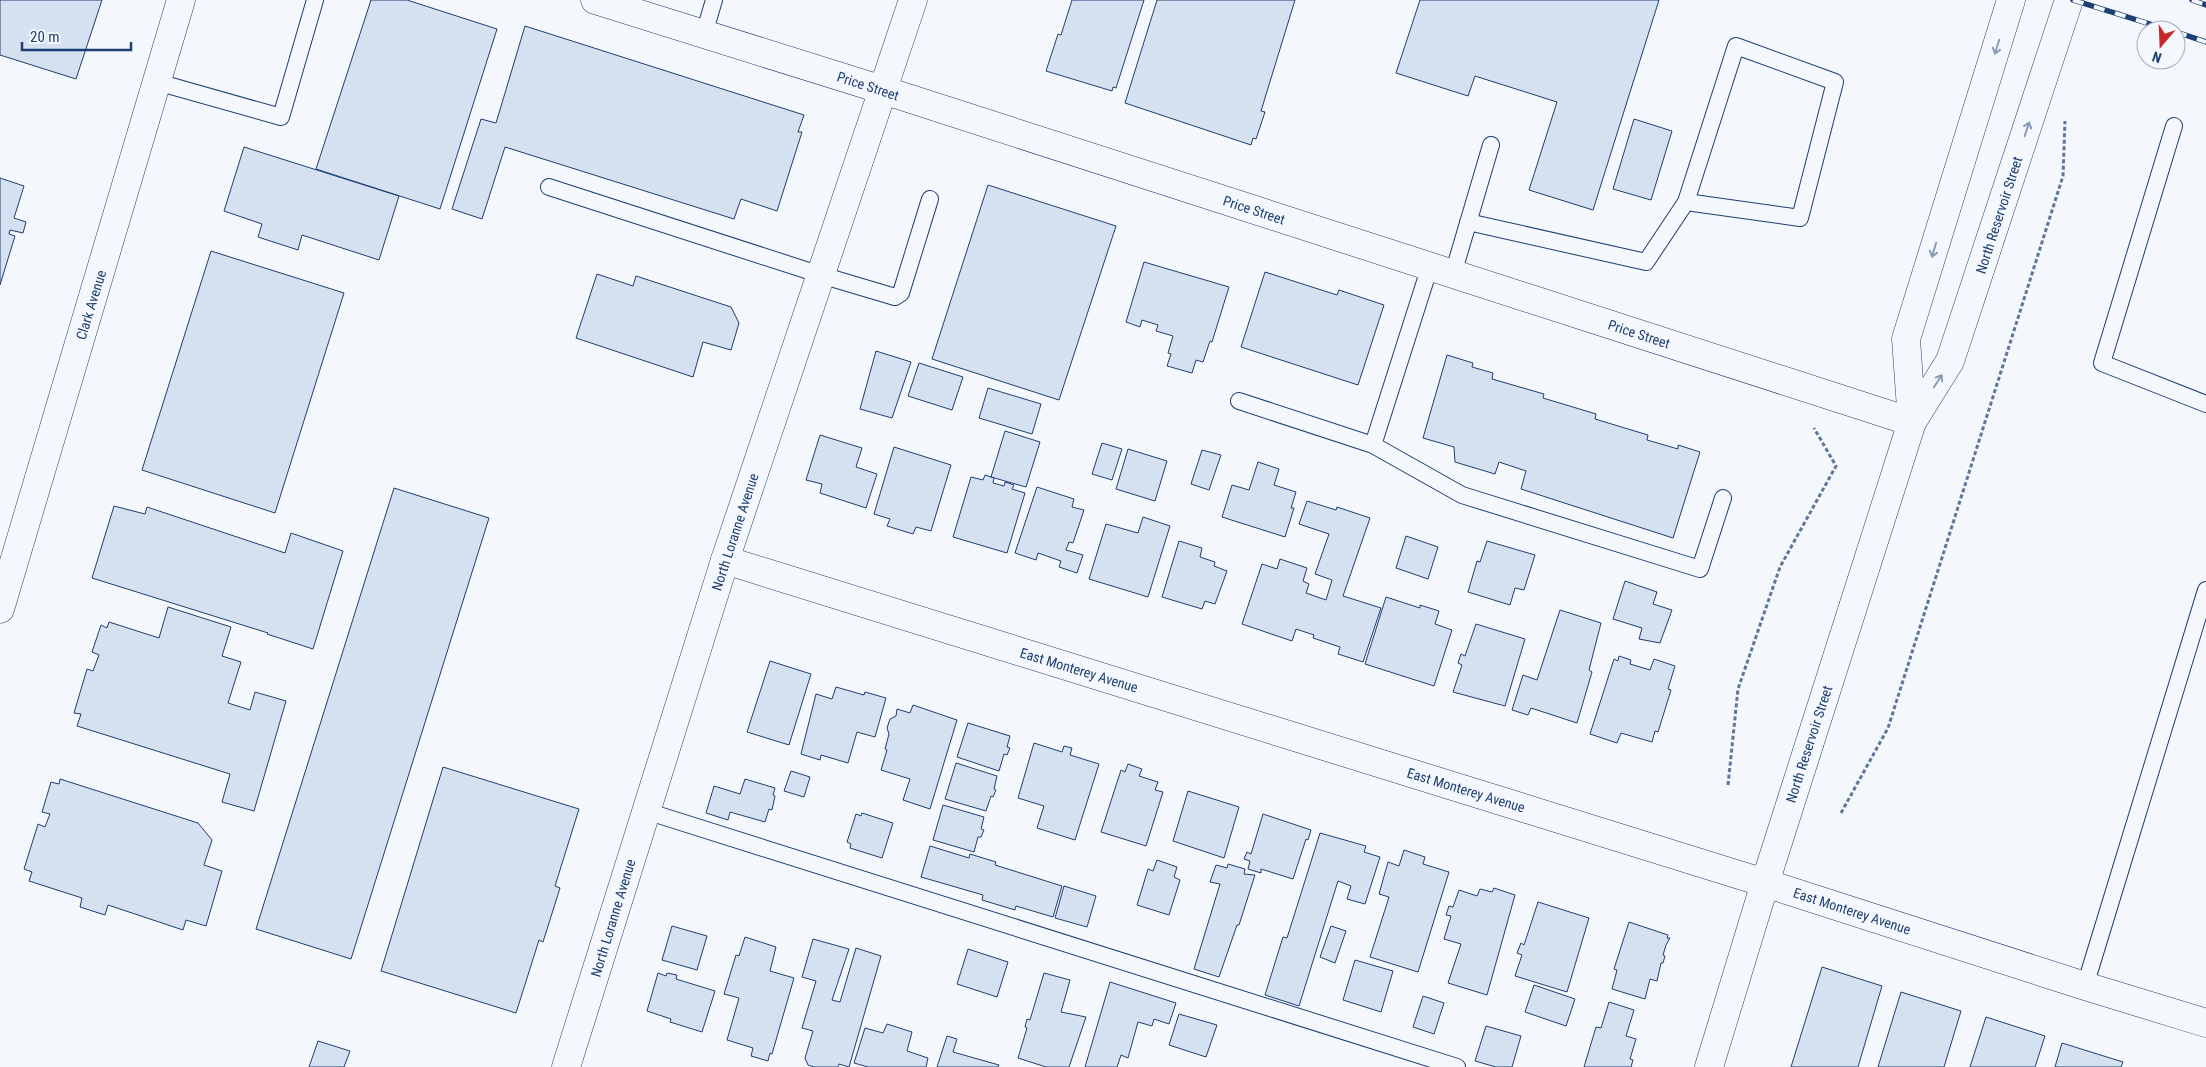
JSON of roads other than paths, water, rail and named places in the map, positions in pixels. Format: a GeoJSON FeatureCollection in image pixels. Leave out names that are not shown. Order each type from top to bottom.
{"type":"FeatureCollection","features":[{"type":"Feature","properties":{"kind":"street","name":"Clark Avenue"},"geometry":{"type":"LineString","coordinates":[[0,609],[181,0]]}},
{"type":"Feature","properties":{"kind":"street","name":"Price Street"},"geometry":{"type":"LineString","coordinates":[[595,0],[883,90],[1912,422]]}},
{"type":"Feature","properties":{"kind":"street","name":"North Loranne Avenue"},"geometry":{"type":"LineString","coordinates":[[566,1067],[725,560],[913,0]]}},
{"type":"Feature","properties":{"kind":"street","name":"North Reservoir Street"},"geometry":{"type":"LineString","coordinates":[[1912,422],[1906,338],[2011,0]]}},
{"type":"Feature","properties":{"kind":"street","name":"North Reservoir Street"},"geometry":{"type":"LineString","coordinates":[[1709,1067],[1765,883],[1912,422],[1950,361],[2069,0]]}},
{"type":"Feature","properties":{"kind":"street","name":"East Monterey Avenue"},"geometry":{"type":"LineString","coordinates":[[725,560],[1765,883],[2085,986],[2206,1022]]}},
{"type":"Feature","properties":{"kind":"lane"},"geometry":{"type":"LineString","coordinates":[[157,82],[281,116],[315,0]]}},
{"type":"Feature","properties":{"kind":"lane"},"geometry":{"type":"LineString","coordinates":[[704,34],[714,0]]}},
{"type":"Feature","properties":{"kind":"lane"},"geometry":{"type":"LineString","coordinates":[[1468,222],[1646,262],[1686,202],[1736,46],[1835,82],[1800,218],[1686,202]]}},
{"type":"Feature","properties":{"kind":"lane"},"geometry":{"type":"LineString","coordinates":[[2174,126],[2102,362],[2206,404]]}},
{"type":"Feature","properties":{"kind":"lane"},"geometry":{"type":"LineString","coordinates":[[1374,445],[1441,270],[1468,222],[1491,145]]}},
{"type":"Feature","properties":{"kind":"lane"},"geometry":{"type":"LineString","coordinates":[[549,187],[894,297],[901,292],[930,199]]}},
{"type":"Feature","properties":{"kind":"lane"},"geometry":{"type":"LineString","coordinates":[[1239,401],[1374,445],[1462,495],[1700,569],[1723,498]]}},
{"type":"Feature","properties":{"kind":"lane"},"geometry":{"type":"LineString","coordinates":[[2085,986],[2206,590]]}},
{"type":"Feature","properties":{"kind":"lane"},"geometry":{"type":"LineString","coordinates":[[646,811],[1457,1067]]}},
{"type":"Feature","properties":{"kind":"railway"},"geometry":{"type":"LineString","coordinates":[[2073,0],[2137,20]]}},
{"type":"Feature","properties":{"kind":"railway"},"geometry":{"type":"LineString","coordinates":[[2192,0],[2206,5]]}},
{"type":"Feature","properties":{"kind":"railway"},"geometry":{"type":"LineString","coordinates":[[2186,35],[2206,42]]}}]}
